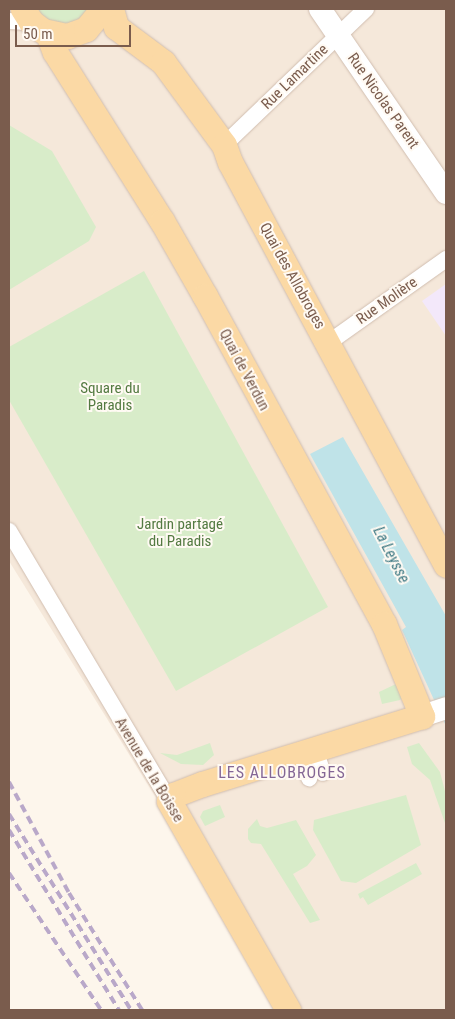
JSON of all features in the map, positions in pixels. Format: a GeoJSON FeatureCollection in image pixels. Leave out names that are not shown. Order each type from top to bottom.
{"type":"FeatureCollection","features":[{"type":"Feature","properties":{"kind":"main road"},"geometry":{"type":"LineString","coordinates":[[22,18],[67,36],[80,32],[93,24],[103,9]]}},
{"type":"Feature","properties":{"kind":"main road","name":"Quai des Allobroges"},"geometry":{"type":"LineString","coordinates":[[111,9],[116,27],[163,62],[224,145],[230,162],[446,565]]}},
{"type":"Feature","properties":{"kind":"main road","name":"Quai de Verdun"},"geometry":{"type":"LineString","coordinates":[[22,18],[55,52],[162,221],[384,624],[436,712]]}},
{"type":"Feature","properties":{"kind":"main road"},"geometry":{"type":"LineString","coordinates":[[169,801],[173,795],[202,784],[436,712]]}},
{"type":"Feature","properties":{"kind":"main road","name":"Avenue de la Boisse"},"geometry":{"type":"LineString","coordinates":[[169,801],[288,1010]]}},
{"type":"Feature","properties":{"kind":"street","name":"Rue Nicolas Parent"},"geometry":{"type":"LineString","coordinates":[[320,9],[446,193]]}},
{"type":"Feature","properties":{"kind":"street","name":"Rue Lamartine"},"geometry":{"type":"LineString","coordinates":[[224,145],[366,9]]}},
{"type":"Feature","properties":{"kind":"street","name":"Rue Molière"},"geometry":{"type":"LineString","coordinates":[[328,343],[446,259]]}},
{"type":"Feature","properties":{"kind":"street","name":"Avenue de la Boisse"},"geometry":{"type":"LineString","coordinates":[[9,530],[169,801]]}},
{"type":"Feature","properties":{"kind":"street"},"geometry":{"type":"LineString","coordinates":[[308,751],[316,776]]}},
{"type":"Feature","properties":{"kind":"shaded area"},"geometry":{"type":"Polygon","coordinates":[[[9,9],[446,9],[446,1010],[288,1010],[9,561],[9,9]]]}},
{"type":"Feature","properties":{"kind":"shaded area"},"geometry":{"type":"Polygon","coordinates":[[[446,284],[446,336],[422,301],[446,284]]]}},
{"type":"Feature","properties":{"kind":"green space"},"geometry":{"type":"Polygon","coordinates":[[[34,9],[94,9],[70,25],[49,23],[34,9]]]}},
{"type":"Feature","properties":{"kind":"green space"},"geometry":{"type":"Polygon","coordinates":[[[9,125],[52,151],[96,227],[89,241],[9,290],[9,125]]]}},
{"type":"Feature","properties":{"kind":"green space","name":"Square du Paradis"},"geometry":{"type":"Polygon","coordinates":[[[144,271],[328,607],[176,691],[9,400],[9,347],[144,271]]]}},
{"type":"Feature","properties":{"kind":"green space"},"geometry":{"type":"Polygon","coordinates":[[[396,684],[403,696],[400,700],[382,704],[379,692],[396,684]]]}},
{"type":"Feature","properties":{"kind":"green space"},"geometry":{"type":"Polygon","coordinates":[[[210,743],[214,755],[203,765],[181,764],[160,753],[177,755],[210,743]]]}},
{"type":"Feature","properties":{"kind":"green space"},"geometry":{"type":"Polygon","coordinates":[[[419,743],[440,772],[446,795],[446,826],[430,780],[412,764],[407,747],[419,743]]]}},
{"type":"Feature","properties":{"kind":"green space"},"geometry":{"type":"Polygon","coordinates":[[[406,795],[421,845],[356,883],[341,881],[313,830],[314,820],[406,795]]]}},
{"type":"Feature","properties":{"kind":"green space"},"geometry":{"type":"Polygon","coordinates":[[[220,805],[225,817],[205,826],[200,817],[203,811],[220,805]]]}},
{"type":"Feature","properties":{"kind":"green space"},"geometry":{"type":"Polygon","coordinates":[[[257,819],[260,826],[267,828],[296,820],[316,855],[307,866],[293,874],[320,920],[310,923],[261,844],[251,843],[248,839],[248,829],[257,819]]]}},
{"type":"Feature","properties":{"kind":"green space"},"geometry":{"type":"Polygon","coordinates":[[[416,863],[422,874],[368,905],[363,897],[360,899],[358,894],[416,863]]]}},
{"type":"Feature","properties":{"kind":"water","name":"La Leysse"},"geometry":{"type":"Polygon","coordinates":[[[343,437],[446,616],[446,726],[402,630],[406,627],[310,454],[343,437]]]}},
{"type":"Feature","properties":{"kind":"railway"},"geometry":{"type":"LineString","coordinates":[[9,782],[69,893],[142,1010]]}},
{"type":"Feature","properties":{"kind":"railway"},"geometry":{"type":"LineString","coordinates":[[9,814],[131,1010]]}},
{"type":"Feature","properties":{"kind":"railway"},"geometry":{"type":"LineString","coordinates":[[9,830],[119,1010]]}},
{"type":"Feature","properties":{"kind":"railway"},"geometry":{"type":"LineString","coordinates":[[9,873],[101,1010]]}},
{"type":"Feature","properties":{"kind":"district","name":"LES ALLOBROGES"},"geometry":{"type":"Point","coordinates":[282,773]}},
{"type":"Feature","properties":{"kind":"park label","name":"Jardin partagé du Paradis"},"geometry":{"type":"Point","coordinates":[180,532]}}]}
